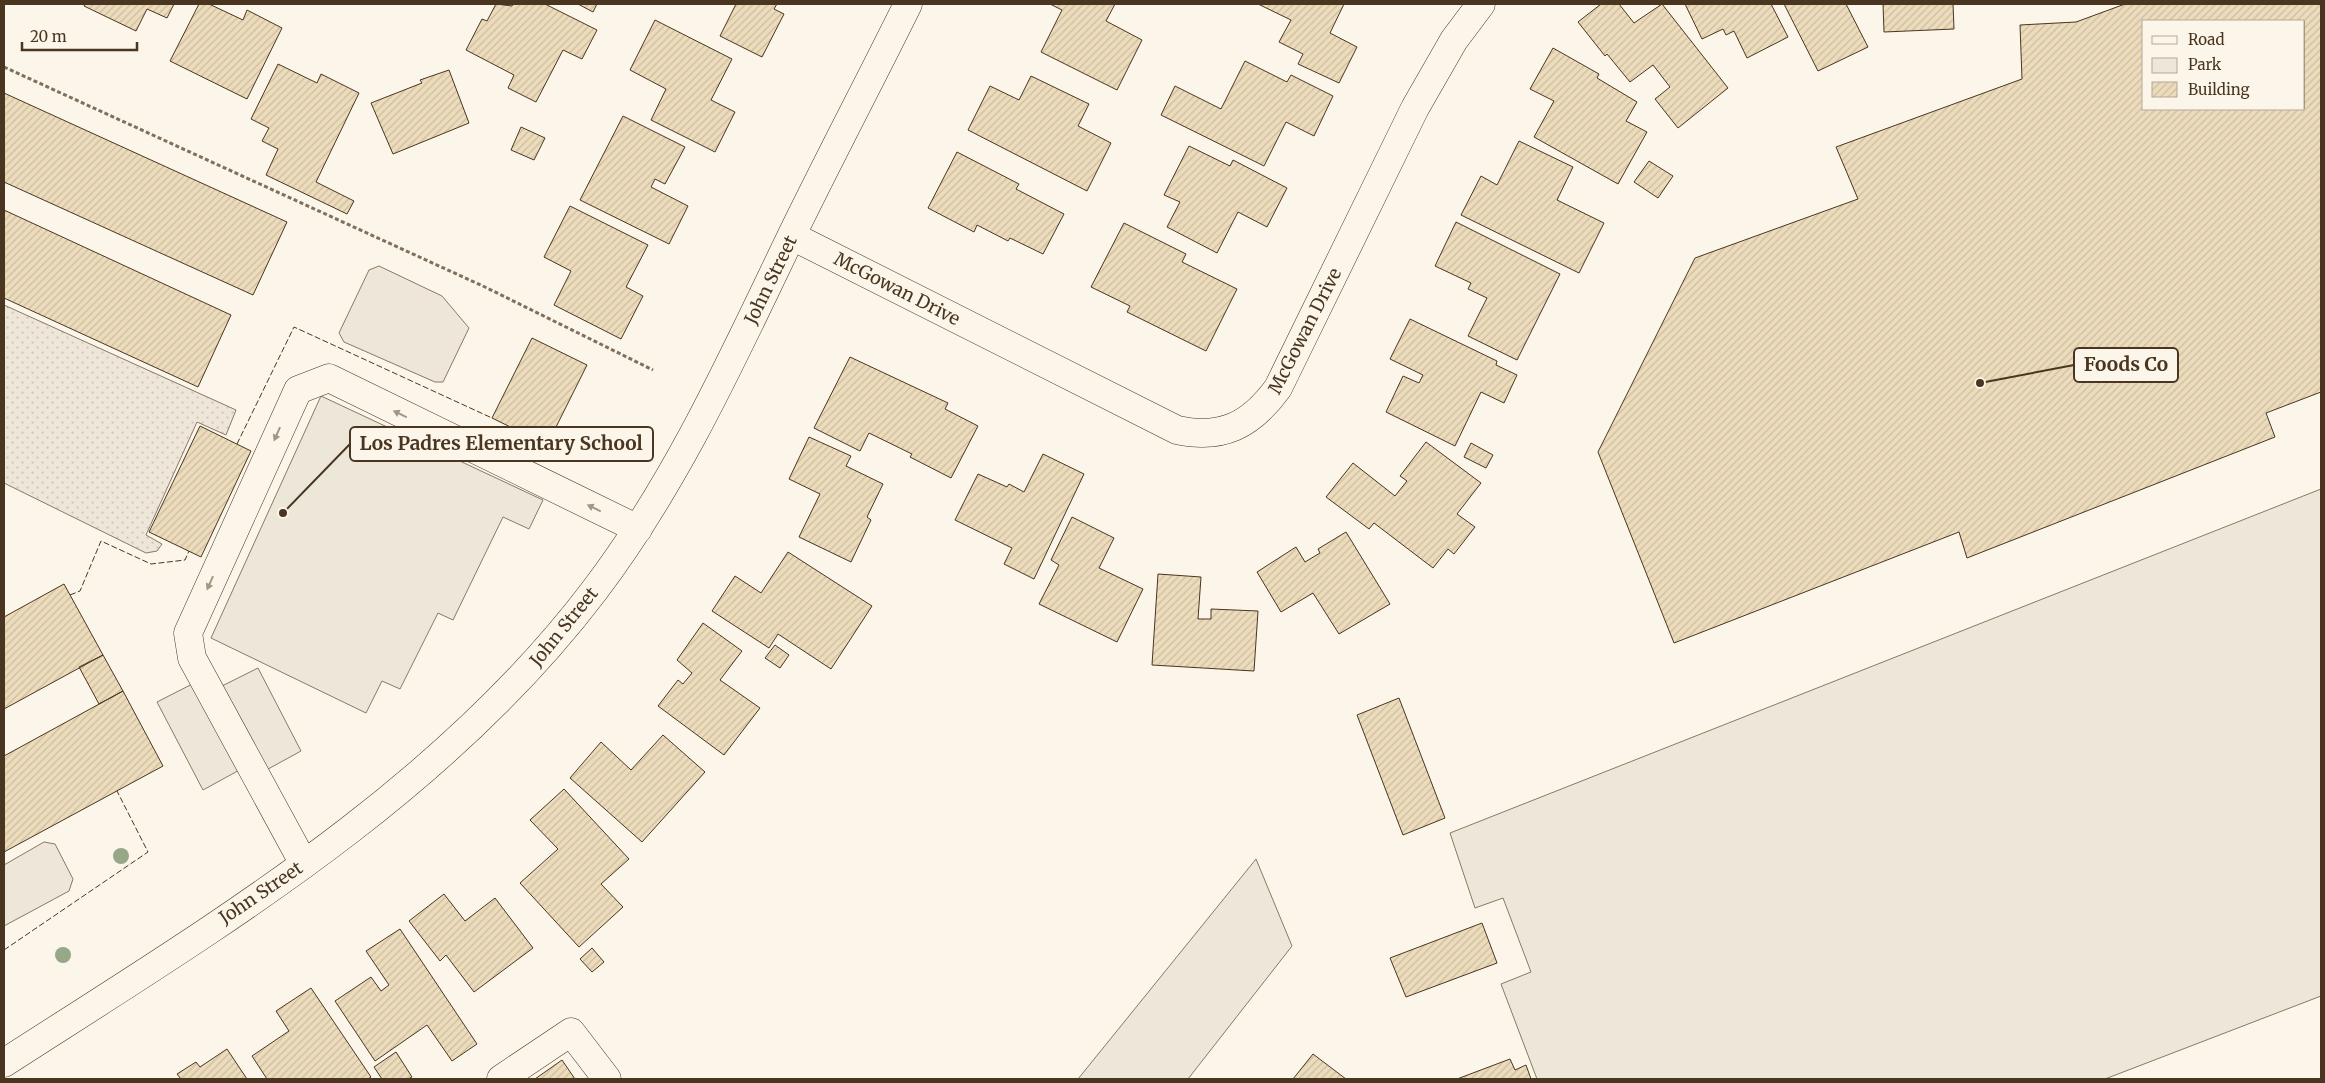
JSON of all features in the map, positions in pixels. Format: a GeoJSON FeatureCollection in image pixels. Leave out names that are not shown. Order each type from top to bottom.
{"type":"FeatureCollection","features":[{"type":"Feature","properties":{"kind":"main road","name":"John Street"},"geometry":{"type":"LineString","coordinates":[[4,1063],[187,943],[348,833],[438,757],[527,672],[594,592],[656,503],[715,395],[908,4]]}},
{"type":"Feature","properties":{"kind":"main road","name":"McGowan Drive"},"geometry":{"type":"LineString","coordinates":[[792,236],[1177,430],[1198,434],[1220,432],[1239,425],[1254,414],[1267,404],[1278,388],[1415,108],[1454,40],[1481,4]]}},
{"type":"Feature","properties":{"kind":"main road"},"geometry":{"type":"LineString","coordinates":[[304,864],[192,658],[188,633],[298,390],[329,378],[638,529]]}},
{"type":"Feature","properties":{"kind":"main road"},"geometry":{"type":"LineString","coordinates":[[501,1079],[571,1032],[608,1079]]}},
{"type":"Feature","properties":{"kind":"path"},"geometry":{"type":"LineString","coordinates":[[4,67],[486,287],[653,370]]}},
{"type":"Feature","properties":{"kind":"green space"},"geometry":{"type":"Polygon","coordinates":[[[379,266],[442,296],[469,328],[443,382],[435,382],[344,342],[339,333],[369,270],[379,266]]]}},
{"type":"Feature","properties":{"kind":"green space"},"geometry":{"type":"Polygon","coordinates":[[[4,305],[236,410],[226,435],[197,422],[146,535],[162,544],[157,551],[146,553],[4,483],[4,305]]]}},
{"type":"Feature","properties":{"kind":"green space"},"geometry":{"type":"Polygon","coordinates":[[[44,842],[55,844],[73,879],[69,891],[4,926],[4,865],[44,842]]]}},
{"type":"Feature","properties":{"kind":"shaded area"},"geometry":{"type":"Polygon","coordinates":[[[321,396],[543,500],[529,529],[503,517],[453,620],[438,613],[400,689],[382,681],[366,713],[211,638],[321,396]]]}},
{"type":"Feature","properties":{"kind":"shaded area"},"geometry":{"type":"Polygon","coordinates":[[[2321,489],[2321,996],[2105,1079],[1537,1079],[1501,984],[1531,972],[1503,898],[1475,908],[1450,833],[2321,489]]]}},
{"type":"Feature","properties":{"kind":"shaded area"},"geometry":{"type":"Polygon","coordinates":[[[258,668],[301,751],[259,774],[254,762],[203,790],[157,702],[208,676],[216,689],[258,668]]]}},
{"type":"Feature","properties":{"kind":"shaded area"},"geometry":{"type":"Polygon","coordinates":[[[1256,859],[1292,946],[1188,1079],[1078,1079],[1256,859]]]}},
{"type":"Feature","properties":{"kind":"building"},"geometry":{"type":"Polygon","coordinates":[[[85,4],[174,4],[167,18],[147,9],[136,31],[84,6],[85,4]]]}},
{"type":"Feature","properties":{"kind":"building"},"geometry":{"type":"Polygon","coordinates":[[[199,4],[209,4],[243,20],[247,10],[282,28],[247,99],[170,61],[199,4]]]}},
{"type":"Feature","properties":{"kind":"building"},"geometry":{"type":"Polygon","coordinates":[[[496,4],[512,6],[513,4],[545,4],[597,30],[582,59],[563,50],[536,102],[508,88],[514,75],[466,50],[482,19],[487,21],[496,4]]]}},
{"type":"Feature","properties":{"kind":"building"},"geometry":{"type":"Polygon","coordinates":[[[578,4],[597,4],[593,12],[578,4]]]}},
{"type":"Feature","properties":{"kind":"building"},"geometry":{"type":"Polygon","coordinates":[[[736,4],[777,4],[774,9],[784,14],[762,57],[720,36],[736,4]]]}},
{"type":"Feature","properties":{"kind":"building"},"geometry":{"type":"Polygon","coordinates":[[[1050,4],[1115,4],[1106,21],[1142,40],[1117,90],[1041,52],[1062,10],[1050,4]]]}},
{"type":"Feature","properties":{"kind":"building"},"geometry":{"type":"Polygon","coordinates":[[[1258,4],[1344,4],[1330,33],[1357,47],[1339,83],[1298,64],[1303,54],[1279,42],[1291,20],[1258,4]]]}},
{"type":"Feature","properties":{"kind":"building"},"geometry":{"type":"Polygon","coordinates":[[[1601,4],[1619,4],[1634,23],[1662,4],[1728,88],[1678,128],[1655,99],[1670,87],[1653,65],[1630,82],[1607,54],[1605,56],[1578,22],[1601,4]]]}},
{"type":"Feature","properties":{"kind":"building"},"geometry":{"type":"Polygon","coordinates":[[[1685,4],[1771,4],[1788,37],[1747,58],[1734,31],[1726,35],[1723,29],[1702,39],[1685,4]]]}},
{"type":"Feature","properties":{"kind":"building"},"geometry":{"type":"Polygon","coordinates":[[[1784,4],[1846,4],[1868,47],[1818,71],[1784,4]]]}},
{"type":"Feature","properties":{"kind":"building"},"geometry":{"type":"Polygon","coordinates":[[[1883,4],[1953,4],[1954,29],[1884,32],[1883,4]]]}},
{"type":"Feature","properties":{"kind":"building"},"geometry":{"type":"Polygon","coordinates":[[[2125,4],[2321,4],[2321,392],[2266,413],[2275,437],[1967,558],[1959,532],[1674,643],[1598,452],[1695,258],[1858,199],[1836,147],[2022,79],[2020,25],[2076,22],[2125,4]]]}},
{"type":"Feature","properties":{"kind":"building"},"geometry":{"type":"Polygon","coordinates":[[[655,20],[732,59],[711,100],[735,112],[715,152],[651,120],[666,89],[630,70],[655,20]]]}},
{"type":"Feature","properties":{"kind":"building"},"geometry":{"type":"Polygon","coordinates":[[[1553,48],[1599,74],[1597,78],[1637,102],[1626,121],[1647,132],[1618,184],[1534,137],[1554,101],[1530,89],[1553,48]]]}},
{"type":"Feature","properties":{"kind":"building"},"geometry":{"type":"Polygon","coordinates":[[[1245,61],[1287,82],[1291,75],[1333,96],[1314,136],[1286,122],[1264,166],[1161,115],[1175,86],[1221,109],[1245,61]]]}},
{"type":"Feature","properties":{"kind":"building"},"geometry":{"type":"Polygon","coordinates":[[[278,64],[317,83],[321,74],[359,93],[316,182],[354,201],[347,214],[266,175],[278,149],[262,141],[269,128],[251,119],[278,64]]]}},
{"type":"Feature","properties":{"kind":"building"},"geometry":{"type":"Polygon","coordinates":[[[449,70],[469,123],[393,154],[371,103],[422,83],[420,80],[449,70]]]}},
{"type":"Feature","properties":{"kind":"building"},"geometry":{"type":"Polygon","coordinates":[[[1031,76],[1089,104],[1078,126],[1111,143],[1087,191],[968,130],[990,86],[1019,100],[1031,76]]]}},
{"type":"Feature","properties":{"kind":"building"},"geometry":{"type":"Polygon","coordinates":[[[4,93],[287,222],[253,295],[4,182],[4,93]]]}},
{"type":"Feature","properties":{"kind":"building"},"geometry":{"type":"Polygon","coordinates":[[[623,116],[685,147],[665,184],[655,179],[651,187],[688,206],[669,244],[580,200],[623,116]]]}},
{"type":"Feature","properties":{"kind":"building"},"geometry":{"type":"Polygon","coordinates":[[[521,127],[545,138],[534,160],[511,150],[521,127]]]}},
{"type":"Feature","properties":{"kind":"building"},"geometry":{"type":"Polygon","coordinates":[[[1519,141],[1573,167],[1557,200],[1604,223],[1579,273],[1461,215],[1481,176],[1497,185],[1519,141]]]}},
{"type":"Feature","properties":{"kind":"building"},"geometry":{"type":"Polygon","coordinates":[[[1189,146],[1230,166],[1233,160],[1287,188],[1267,227],[1238,212],[1217,253],[1167,227],[1180,202],[1164,195],[1189,146]]]}},
{"type":"Feature","properties":{"kind":"building"},"geometry":{"type":"Polygon","coordinates":[[[957,152],[1019,184],[1016,189],[1064,214],[1043,254],[1010,238],[1008,241],[977,225],[974,232],[928,208],[957,152]]]}},
{"type":"Feature","properties":{"kind":"building"},"geometry":{"type":"Polygon","coordinates":[[[1649,161],[1673,176],[1658,198],[1634,182],[1649,161]]]}},
{"type":"Feature","properties":{"kind":"building"},"geometry":{"type":"Polygon","coordinates":[[[570,206],[648,245],[626,287],[643,296],[621,339],[554,305],[571,271],[544,257],[570,206]]]}},
{"type":"Feature","properties":{"kind":"building"},"geometry":{"type":"Polygon","coordinates":[[[4,210],[231,315],[198,387],[4,298],[4,210]]]}},
{"type":"Feature","properties":{"kind":"building"},"geometry":{"type":"Polygon","coordinates":[[[1456,222],[1560,274],[1517,360],[1468,336],[1487,298],[1468,289],[1471,283],[1435,266],[1456,222]]]}},
{"type":"Feature","properties":{"kind":"building"},"geometry":{"type":"Polygon","coordinates":[[[1124,223],[1186,254],[1182,262],[1237,289],[1206,351],[1127,312],[1130,306],[1091,287],[1124,223]]]}},
{"type":"Feature","properties":{"kind":"building"},"geometry":{"type":"Polygon","coordinates":[[[1410,319],[1497,361],[1496,365],[1517,375],[1504,403],[1481,392],[1455,446],[1386,412],[1403,376],[1419,383],[1423,375],[1390,359],[1410,319]]]}},
{"type":"Feature","properties":{"kind":"building"},"geometry":{"type":"Polygon","coordinates":[[[532,338],[587,365],[547,445],[492,418],[532,338]]]}},
{"type":"Feature","properties":{"kind":"building"},"geometry":{"type":"Polygon","coordinates":[[[850,357],[948,403],[945,409],[978,426],[951,478],[910,457],[912,454],[869,433],[860,451],[814,428],[850,357]]]}},
{"type":"Feature","properties":{"kind":"building"},"geometry":{"type":"Polygon","coordinates":[[[200,426],[251,451],[201,557],[149,532],[200,426]]]}},
{"type":"Feature","properties":{"kind":"building"},"geometry":{"type":"Polygon","coordinates":[[[809,437],[851,456],[846,466],[883,484],[867,517],[871,520],[851,562],[799,537],[820,494],[789,479],[809,437]]]}},
{"type":"Feature","properties":{"kind":"building"},"geometry":{"type":"Polygon","coordinates":[[[1426,442],[1481,483],[1457,514],[1475,527],[1454,554],[1448,549],[1433,568],[1374,523],[1369,529],[1326,497],[1353,463],[1395,496],[1407,481],[1400,476],[1426,442]]]}},
{"type":"Feature","properties":{"kind":"building"},"geometry":{"type":"Polygon","coordinates":[[[1471,443],[1493,455],[1486,468],[1464,457],[1471,443]]]}},
{"type":"Feature","properties":{"kind":"building"},"geometry":{"type":"Polygon","coordinates":[[[1043,454],[1084,474],[1034,579],[1004,564],[1012,548],[955,520],[978,474],[1007,487],[1009,484],[1024,492],[1043,454]]]}},
{"type":"Feature","properties":{"kind":"building"},"geometry":{"type":"Polygon","coordinates":[[[1072,517],[1114,538],[1099,568],[1143,589],[1117,642],[1039,604],[1059,565],[1051,560],[1072,517]]]}},
{"type":"Feature","properties":{"kind":"building"},"geometry":{"type":"Polygon","coordinates":[[[1346,532],[1390,604],[1339,634],[1313,593],[1281,612],[1257,572],[1296,547],[1305,562],[1320,553],[1318,549],[1346,532]]]}},
{"type":"Feature","properties":{"kind":"building"},"geometry":{"type":"Polygon","coordinates":[[[788,552],[872,606],[831,669],[778,634],[769,648],[712,611],[735,576],[761,593],[788,552]]]}},
{"type":"Feature","properties":{"kind":"building"},"geometry":{"type":"Polygon","coordinates":[[[1158,574],[1201,577],[1198,619],[1211,619],[1211,609],[1258,611],[1254,671],[1152,665],[1158,574]]]}},
{"type":"Feature","properties":{"kind":"building"},"geometry":{"type":"Polygon","coordinates":[[[64,584],[103,655],[4,709],[4,617],[64,584]]]}},
{"type":"Feature","properties":{"kind":"building"},"geometry":{"type":"Polygon","coordinates":[[[703,623],[742,651],[720,680],[760,708],[724,755],[658,706],[678,680],[683,684],[692,673],[677,660],[703,623]]]}},
{"type":"Feature","properties":{"kind":"building"},"geometry":{"type":"Polygon","coordinates":[[[775,645],[789,655],[780,668],[765,658],[775,645]]]}},
{"type":"Feature","properties":{"kind":"building"},"geometry":{"type":"Polygon","coordinates":[[[103,655],[123,691],[99,704],[79,667],[103,655]]]}},
{"type":"Feature","properties":{"kind":"building"},"geometry":{"type":"Polygon","coordinates":[[[123,691],[163,766],[4,852],[4,756],[123,691]]]}},
{"type":"Feature","properties":{"kind":"building"},"geometry":{"type":"Polygon","coordinates":[[[1399,698],[1445,818],[1403,835],[1357,715],[1399,698]]]}},
{"type":"Feature","properties":{"kind":"building"},"geometry":{"type":"Polygon","coordinates":[[[663,735],[705,772],[642,842],[570,778],[601,742],[631,770],[663,735]]]}},
{"type":"Feature","properties":{"kind":"building"},"geometry":{"type":"Polygon","coordinates":[[[564,789],[629,859],[601,884],[623,907],[579,947],[520,883],[558,849],[530,820],[564,789]]]}},
{"type":"Feature","properties":{"kind":"building"},"geometry":{"type":"Polygon","coordinates":[[[444,894],[465,921],[495,898],[533,948],[474,992],[446,955],[440,961],[409,921],[444,894]]]}},
{"type":"Feature","properties":{"kind":"building"},"geometry":{"type":"Polygon","coordinates":[[[1482,923],[1497,963],[1406,997],[1390,958],[1482,923]]]}},
{"type":"Feature","properties":{"kind":"building"},"geometry":{"type":"Polygon","coordinates":[[[400,929],[477,1044],[452,1061],[427,1025],[375,1061],[335,1001],[371,977],[381,991],[389,985],[366,951],[400,929]]]}},
{"type":"Feature","properties":{"kind":"building"},"geometry":{"type":"Polygon","coordinates":[[[592,948],[604,962],[592,972],[580,959],[592,948]]]}},
{"type":"Feature","properties":{"kind":"building"},"geometry":{"type":"Polygon","coordinates":[[[311,988],[371,1077],[368,1079],[267,1079],[252,1056],[289,1031],[276,1011],[311,988]]]}},
{"type":"Feature","properties":{"kind":"building"},"geometry":{"type":"Polygon","coordinates":[[[227,1049],[247,1079],[181,1079],[177,1074],[196,1062],[200,1067],[227,1049]]]}},
{"type":"Feature","properties":{"kind":"building"},"geometry":{"type":"Polygon","coordinates":[[[396,1052],[412,1077],[408,1079],[382,1079],[374,1067],[396,1052]]]}},
{"type":"Feature","properties":{"kind":"building"},"geometry":{"type":"Polygon","coordinates":[[[1313,1054],[1342,1076],[1346,1079],[1293,1079],[1313,1054]]]}},
{"type":"Feature","properties":{"kind":"building"},"geometry":{"type":"Polygon","coordinates":[[[1510,1059],[1515,1070],[1526,1065],[1531,1079],[1457,1079],[1510,1059]]]}},
{"type":"Feature","properties":{"kind":"building"},"geometry":{"type":"Polygon","coordinates":[[[562,1060],[575,1079],[535,1079],[562,1060]]]}},
{"type":"Feature","properties":{"kind":"fence"},"geometry":{"type":"LineString","coordinates":[[237,444],[294,327],[492,418]]}},
{"type":"Feature","properties":{"kind":"fence"},"geometry":{"type":"LineString","coordinates":[[70,595],[80,591],[101,541],[151,564],[185,560],[189,551]]}},
{"type":"Feature","properties":{"kind":"fence"},"geometry":{"type":"LineString","coordinates":[[4,950],[148,852],[117,791]]}},
{"type":"Feature","properties":{"kind":"place","name":"Foods Co"},"geometry":{"type":"Point","coordinates":[1980,383]}},
{"type":"Feature","properties":{"kind":"place","name":"Los Padres Elementary School"},"geometry":{"type":"Point","coordinates":[283,513]}}]}
